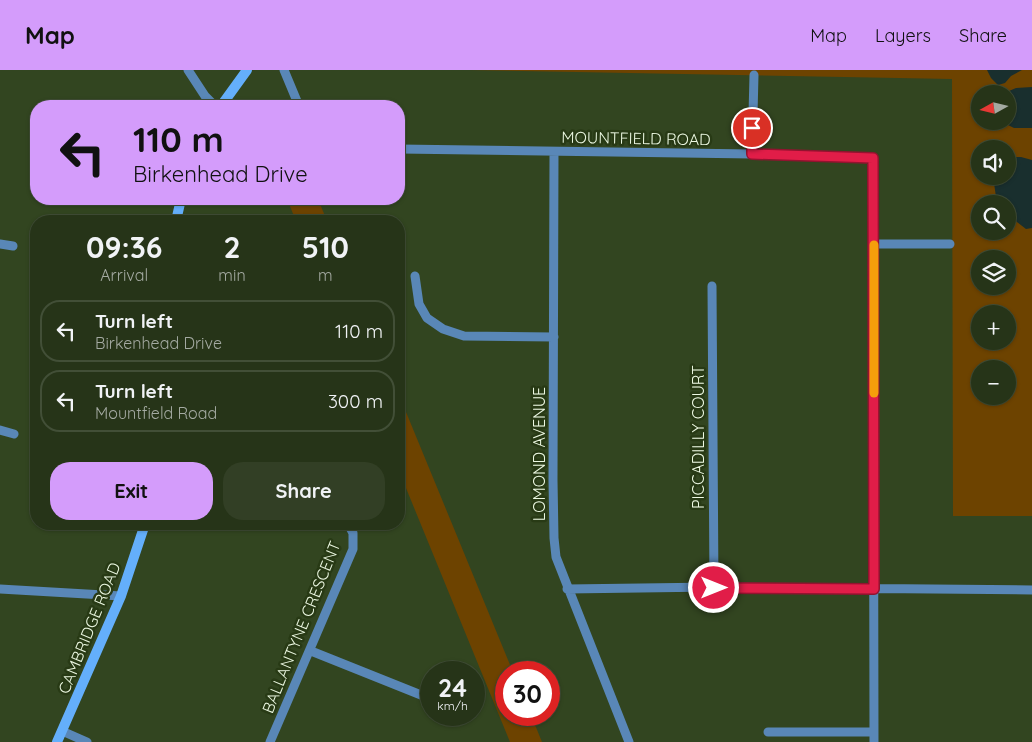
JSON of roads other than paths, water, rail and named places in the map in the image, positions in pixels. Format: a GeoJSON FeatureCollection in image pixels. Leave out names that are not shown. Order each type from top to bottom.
{"type":"FeatureCollection","features":[{"type":"Feature","properties":{"kind":"main road"},"geometry":{"type":"LineString","coordinates":[[225,100],[247,70]]}},
{"type":"Feature","properties":{"kind":"main road","name":"CAMBRIDGE ROAD"},"geometry":{"type":"LineString","coordinates":[[58,742],[121,596],[143,530]]}},
{"type":"Feature","properties":{"kind":"street"},"geometry":{"type":"LineString","coordinates":[[188,70],[209,100]]}},
{"type":"Feature","properties":{"kind":"street"},"geometry":{"type":"LineString","coordinates":[[284,70],[296,100]]}},
{"type":"Feature","properties":{"kind":"street"},"geometry":{"type":"LineString","coordinates":[[752,154],[754,75]]}},
{"type":"Feature","properties":{"kind":"street","name":"MOUNTFIELD ROAD"},"geometry":{"type":"LineString","coordinates":[[405,150],[752,154],[873,158],[874,244]]}},
{"type":"Feature","properties":{"kind":"street","name":"LOMOND AVENUE"},"geometry":{"type":"LineString","coordinates":[[554,152],[554,538],[556,557],[567,589],[629,742]]}},
{"type":"Feature","properties":{"kind":"street"},"geometry":{"type":"LineString","coordinates":[[0,244],[13,246]]}},
{"type":"Feature","properties":{"kind":"street"},"geometry":{"type":"LineString","coordinates":[[874,742],[874,244],[950,244]]}},
{"type":"Feature","properties":{"kind":"street"},"geometry":{"type":"LineString","coordinates":[[415,276],[419,304],[428,318],[444,330],[464,336],[554,336]]}},
{"type":"Feature","properties":{"kind":"street","name":"PICCADILLY COURT"},"geometry":{"type":"LineString","coordinates":[[712,286],[714,588]]}},
{"type":"Feature","properties":{"kind":"street"},"geometry":{"type":"LineString","coordinates":[[0,430],[14,434]]}},
{"type":"Feature","properties":{"kind":"street","name":"BALLANTYNE CRESCENT"},"geometry":{"type":"LineString","coordinates":[[270,742],[353,549],[351,530]]}},
{"type":"Feature","properties":{"kind":"street"},"geometry":{"type":"LineString","coordinates":[[0,589],[121,596]]}},
{"type":"Feature","properties":{"kind":"street"},"geometry":{"type":"LineString","coordinates":[[567,589],[1032,590]]}},
{"type":"Feature","properties":{"kind":"street"},"geometry":{"type":"LineString","coordinates":[[310,651],[420,695]]}},
{"type":"Feature","properties":{"kind":"street"},"geometry":{"type":"LineString","coordinates":[[62,731],[86,742]]}},
{"type":"Feature","properties":{"kind":"street"},"geometry":{"type":"LineString","coordinates":[[768,732],[874,732]]}},
{"type":"Feature","properties":{"kind":"water"},"geometry":{"type":"Polygon","coordinates":[[[987,70],[1022,70],[1011,76],[1005,83],[998,85],[991,78],[987,70]]]}},
{"type":"Feature","properties":{"kind":"water"},"geometry":{"type":"Polygon","coordinates":[[[1032,87],[1032,128],[1016,128],[1016,88],[1032,87]]]}},
{"type":"Feature","properties":{"kind":"water"},"geometry":{"type":"Polygon","coordinates":[[[1016,157],[1032,160],[1032,228],[1026,229],[1016,221],[1016,195],[996,195],[994,185],[1016,185],[1016,157]]]}}]}
